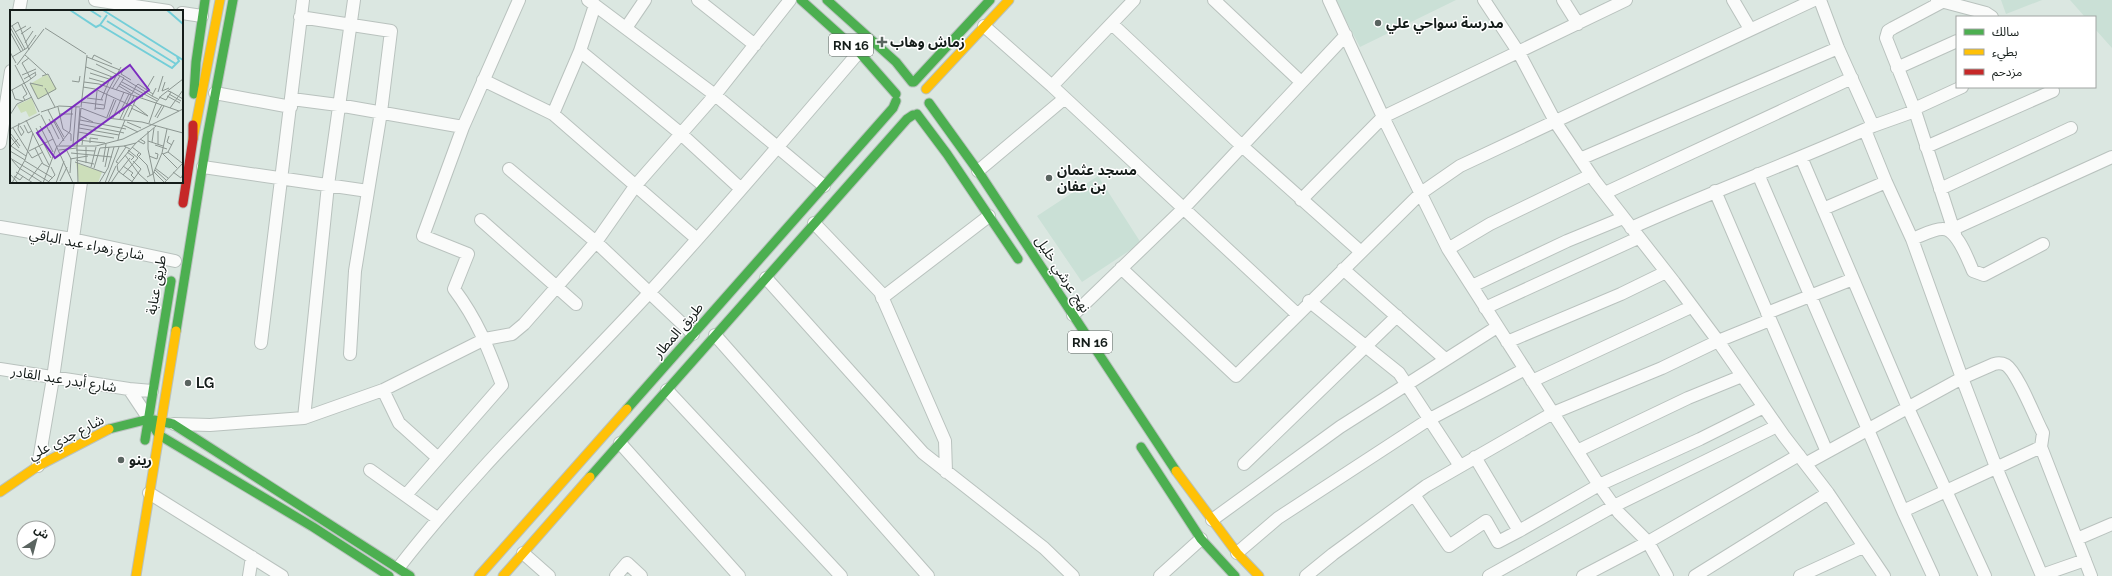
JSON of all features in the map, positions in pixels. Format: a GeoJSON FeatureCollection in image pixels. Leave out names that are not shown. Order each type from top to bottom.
{"type":"FeatureCollection","features":[{"type":"Feature","properties":{"kind":"main road"},"geometry":{"type":"LineString","coordinates":[[182,216],[196,62],[205,0]]}},
{"type":"Feature","properties":{"kind":"main road"},"geometry":{"type":"LineString","coordinates":[[188,138],[220,0]]}},
{"type":"Feature","properties":{"kind":"main road","name":"طريق عنابة"},"geometry":{"type":"LineString","coordinates":[[136,576],[159,435],[167,423],[207,138],[210,103],[227,0]]}},
{"type":"Feature","properties":{"kind":"main road"},"geometry":{"type":"LineString","coordinates":[[207,138],[233,0]]}},
{"type":"Feature","properties":{"kind":"main road","name":"RN 16"},"geometry":{"type":"LineString","coordinates":[[801,0],[859,52],[896,98]]}},
{"type":"Feature","properties":{"kind":"main road","name":"RN 16"},"geometry":{"type":"LineString","coordinates":[[827,0],[896,62],[913,82]]}},
{"type":"Feature","properties":{"kind":"main road"},"geometry":{"type":"LineString","coordinates":[[990,0],[913,82],[902,86],[896,98],[901,110],[915,115],[947,154],[1023,267]]}},
{"type":"Feature","properties":{"kind":"main road"},"geometry":{"type":"LineString","coordinates":[[926,89],[1008,0]]}},
{"type":"Feature","properties":{"kind":"main road"},"geometry":{"type":"LineString","coordinates":[[974,17],[984,26]]}},
{"type":"Feature","properties":{"kind":"main road"},"geometry":{"type":"LineString","coordinates":[[503,576],[906,119],[924,110],[929,103],[929,97],[926,89],[913,82]]}},
{"type":"Feature","properties":{"kind":"main road","name":"طريق المطار"},"geometry":{"type":"LineString","coordinates":[[479,576],[824,186],[896,98]]}},
{"type":"Feature","properties":{"kind":"main road","name":"نهج عرشي خليل"},"geometry":{"type":"LineString","coordinates":[[929,103],[954,135],[1163,453],[1237,553],[1259,576]]}},
{"type":"Feature","properties":{"kind":"main road","name":"طريق عنابة"},"geometry":{"type":"LineString","coordinates":[[144,450],[152,391],[175,258]]}},
{"type":"Feature","properties":{"kind":"main road"},"geometry":{"type":"LineString","coordinates":[[149,419],[167,423],[399,567],[410,576]]}},
{"type":"Feature","properties":{"kind":"main road"},"geometry":{"type":"LineString","coordinates":[[149,419],[159,435],[314,527],[389,576]]}},
{"type":"Feature","properties":{"kind":"main road","name":"شارع جدي علي"},"geometry":{"type":"LineString","coordinates":[[0,492],[38,466],[109,430],[149,419]]}},
{"type":"Feature","properties":{"kind":"main road"},"geometry":{"type":"LineString","coordinates":[[1136,440],[1201,539],[1235,576]]}},
{"type":"Feature","properties":{"kind":"street"},"geometry":{"type":"LineString","coordinates":[[19,10],[21,0]]}},
{"type":"Feature","properties":{"kind":"street"},"geometry":{"type":"LineString","coordinates":[[95,0],[109,4],[160,10]]}},
{"type":"Feature","properties":{"kind":"street"},"geometry":{"type":"LineString","coordinates":[[261,343],[292,103],[303,0]]}},
{"type":"Feature","properties":{"kind":"street"},"geometry":{"type":"LineString","coordinates":[[304,418],[328,186],[338,105],[354,0]]}},
{"type":"Feature","properties":{"kind":"street"},"geometry":{"type":"LineString","coordinates":[[406,495],[502,385],[485,339],[470,311],[454,289],[468,254],[423,236],[463,127],[519,0]]}},
{"type":"Feature","properties":{"kind":"street"},"geometry":{"type":"LineString","coordinates":[[626,28],[646,0]]}},
{"type":"Feature","properties":{"kind":"street"},"geometry":{"type":"LineString","coordinates":[[698,0],[755,45]]}},
{"type":"Feature","properties":{"kind":"street"},"geometry":{"type":"LineString","coordinates":[[167,423],[210,425],[304,418],[383,390],[485,339],[512,334],[524,324],[596,242],[636,185],[680,133],[715,95],[790,0]]}},
{"type":"Feature","properties":{"kind":"street"},"geometry":{"type":"LineString","coordinates":[[1052,86],[1134,0]]}},
{"type":"Feature","properties":{"kind":"street"},"geometry":{"type":"LineString","coordinates":[[1214,0],[1301,82]]}},
{"type":"Feature","properties":{"kind":"street"},"geometry":{"type":"LineString","coordinates":[[1330,0],[1383,117],[1448,249],[1599,485],[1634,530],[1648,542],[1668,576]]}},
{"type":"Feature","properties":{"kind":"street"},"geometry":{"type":"LineString","coordinates":[[1484,0],[1519,53],[1556,123],[1591,175],[1718,341],[1777,426],[1828,493],[1884,576]]}},
{"type":"Feature","properties":{"kind":"street"},"geometry":{"type":"LineString","coordinates":[[1563,0],[1578,24]]}},
{"type":"Feature","properties":{"kind":"street"},"geometry":{"type":"LineString","coordinates":[[1302,200],[1383,117],[1519,53],[1626,0]]}},
{"type":"Feature","properties":{"kind":"street"},"geometry":{"type":"LineString","coordinates":[[1733,0],[1750,29]]}},
{"type":"Feature","properties":{"kind":"street"},"geometry":{"type":"LineString","coordinates":[[1121,268],[1236,376],[1309,301],[1344,269],[1421,193],[1460,166],[1556,123],[1600,100],[1814,0]]}},
{"type":"Feature","properties":{"kind":"street"},"geometry":{"type":"LineString","coordinates":[[1820,0],[1838,48],[1852,78],[1886,182],[1912,239],[1996,467],[2042,576],[2085,560]]}},
{"type":"Feature","properties":{"kind":"street"},"geometry":{"type":"LineString","coordinates":[[1990,16],[1986,13],[1939,1],[1888,31],[1886,38],[1914,110],[1954,232],[1973,271],[1984,275],[2043,244]]}},
{"type":"Feature","properties":{"kind":"street"},"geometry":{"type":"LineString","coordinates":[[553,114],[580,51],[591,2],[715,95],[824,186]]}},
{"type":"Feature","properties":{"kind":"street"},"geometry":{"type":"LineString","coordinates":[[183,13],[202,16]]}},
{"type":"Feature","properties":{"kind":"street"},"geometry":{"type":"LineString","coordinates":[[300,17],[391,31],[381,112],[355,271],[350,354]]}},
{"type":"Feature","properties":{"kind":"street"},"geometry":{"type":"LineString","coordinates":[[1112,24],[1242,146],[1361,252]]}},
{"type":"Feature","properties":{"kind":"street"},"geometry":{"type":"LineString","coordinates":[[984,26],[1052,86],[1297,314]]}},
{"type":"Feature","properties":{"kind":"street"},"geometry":{"type":"LineString","coordinates":[[1073,315],[1183,209],[1346,35]]}},
{"type":"Feature","properties":{"kind":"street"},"geometry":{"type":"LineString","coordinates":[[1898,68],[1956,41]]}},
{"type":"Feature","properties":{"kind":"street"},"geometry":{"type":"LineString","coordinates":[[1580,159],[1838,48]]}},
{"type":"Feature","properties":{"kind":"street"},"geometry":{"type":"LineString","coordinates":[[580,51],[680,133],[741,189]]}},
{"type":"Feature","properties":{"kind":"street"},"geometry":{"type":"LineString","coordinates":[[399,567],[437,518],[697,239],[779,147],[859,52]]}},
{"type":"Feature","properties":{"kind":"street"},"geometry":{"type":"LineString","coordinates":[[1604,193],[1852,78]]}},
{"type":"Feature","properties":{"kind":"street"},"geometry":{"type":"LineString","coordinates":[[0,143],[10,79]]}},
{"type":"Feature","properties":{"kind":"street"},"geometry":{"type":"LineString","coordinates":[[483,80],[553,114],[697,239]]}},
{"type":"Feature","properties":{"kind":"street"},"geometry":{"type":"LineString","coordinates":[[1631,228],[1715,191],[1914,110],[1960,88]]}},
{"type":"Feature","properties":{"kind":"street"},"geometry":{"type":"LineString","coordinates":[[1926,147],[2053,91]]}},
{"type":"Feature","properties":{"kind":"street"},"geometry":{"type":"LineString","coordinates":[[215,93],[292,103],[338,105],[463,127]]}},
{"type":"Feature","properties":{"kind":"street"},"geometry":{"type":"LineString","coordinates":[[978,171],[1065,98]]}},
{"type":"Feature","properties":{"kind":"street"},"geometry":{"type":"LineString","coordinates":[[1940,190],[2071,128]]}},
{"type":"Feature","properties":{"kind":"street"},"geometry":{"type":"LineString","coordinates":[[1801,157],[1908,408],[1985,576]]}},
{"type":"Feature","properties":{"kind":"street"},"geometry":{"type":"LineString","coordinates":[[1912,239],[1942,229],[1954,232],[2112,157]]}},
{"type":"Feature","properties":{"kind":"street"},"geometry":{"type":"LineString","coordinates":[[202,167],[368,191]]}},
{"type":"Feature","properties":{"kind":"street"},"geometry":{"type":"LineString","coordinates":[[509,169],[596,242],[693,334]]}},
{"type":"Feature","properties":{"kind":"street"},"geometry":{"type":"LineString","coordinates":[[1758,174],[1868,430],[1933,576]]}},
{"type":"Feature","properties":{"kind":"street"},"geometry":{"type":"LineString","coordinates":[[1448,249],[1490,224],[1591,175]]}},
{"type":"Feature","properties":{"kind":"street"},"geometry":{"type":"LineString","coordinates":[[1823,209],[1886,182]]}},
{"type":"Feature","properties":{"kind":"street"},"geometry":{"type":"LineString","coordinates":[[38,466],[53,378],[72,239],[82,183]]}},
{"type":"Feature","properties":{"kind":"street"},"geometry":{"type":"LineString","coordinates":[[1715,191],[1827,452]]}},
{"type":"Feature","properties":{"kind":"street"},"geometry":{"type":"LineString","coordinates":[[882,298],[989,216]]}},
{"type":"Feature","properties":{"kind":"street"},"geometry":{"type":"LineString","coordinates":[[1472,286],[1567,241],[1623,218]]}},
{"type":"Feature","properties":{"kind":"street"},"geometry":{"type":"LineString","coordinates":[[481,220],[576,304]]}},
{"type":"Feature","properties":{"kind":"street"},"geometry":{"type":"LineString","coordinates":[[814,223],[880,292],[945,441],[946,472]]}},
{"type":"Feature","properties":{"kind":"street","name":"شارع زهراء عبد الباقي"},"geometry":{"type":"LineString","coordinates":[[0,227],[175,258]]}},
{"type":"Feature","properties":{"kind":"street"},"geometry":{"type":"LineString","coordinates":[[1485,308],[1638,238]]}},
{"type":"Feature","properties":{"kind":"street"},"geometry":{"type":"LineString","coordinates":[[1344,269],[1445,359]]}},
{"type":"Feature","properties":{"kind":"street"},"geometry":{"type":"LineString","coordinates":[[1507,342],[1621,294],[1666,272]]}},
{"type":"Feature","properties":{"kind":"street"},"geometry":{"type":"LineString","coordinates":[[766,278],[923,453],[1044,548],[1073,576]]}},
{"type":"Feature","properties":{"kind":"street"},"geometry":{"type":"LineString","coordinates":[[1306,576],[1333,554],[1414,495],[1475,457],[1553,413],[1662,368],[1811,297],[1853,279]]}},
{"type":"Feature","properties":{"kind":"street"},"geometry":{"type":"LineString","coordinates":[[1309,301],[1399,373],[1428,420],[1460,466]]}},
{"type":"Feature","properties":{"kind":"street"},"geometry":{"type":"LineString","coordinates":[[1532,381],[1691,307]]}},
{"type":"Feature","properties":{"kind":"street"},"geometry":{"type":"LineString","coordinates":[[1244,464],[1397,316]]}},
{"type":"Feature","properties":{"kind":"street"},"geometry":{"type":"LineString","coordinates":[[1212,520],[1340,427],[1497,327]]}},
{"type":"Feature","properties":{"kind":"street"},"geometry":{"type":"LineString","coordinates":[[716,335],[928,576]]}},
{"type":"Feature","properties":{"kind":"street"},"geometry":{"type":"LineString","coordinates":[[1583,576],[1803,459],[1827,452],[1962,378],[1999,363],[2007,366],[2015,375],[2042,429],[2043,433],[2040,447],[2091,576]]}},
{"type":"Feature","properties":{"kind":"street","name":"شارع أبدر عبد القادر"},"geometry":{"type":"LineString","coordinates":[[0,369],[128,389],[152,391]]}},
{"type":"Feature","properties":{"kind":"street"},"geometry":{"type":"LineString","coordinates":[[1237,553],[1278,518],[1428,420],[1525,369]]}},
{"type":"Feature","properties":{"kind":"street"},"geometry":{"type":"LineString","coordinates":[[1577,450],[1688,398],[1742,376]]}},
{"type":"Feature","properties":{"kind":"street","name":"شارع أبدر عبد القادر"},"geometry":{"type":"LineString","coordinates":[[128,389],[149,419]]}},
{"type":"Feature","properties":{"kind":"street"},"geometry":{"type":"LineString","coordinates":[[383,390],[399,423],[438,458]]}},
{"type":"Feature","properties":{"kind":"street"},"geometry":{"type":"LineString","coordinates":[[667,390],[841,576]]}},
{"type":"Feature","properties":{"kind":"street"},"geometry":{"type":"LineString","coordinates":[[1414,495],[1449,546],[1486,521],[1498,542],[1599,485],[1700,439],[1764,407]]}},
{"type":"Feature","properties":{"kind":"street"},"geometry":{"type":"LineString","coordinates":[[1489,576],[1614,506],[1777,426]]}},
{"type":"Feature","properties":{"kind":"street"},"geometry":{"type":"LineString","coordinates":[[620,443],[731,574]]}},
{"type":"Feature","properties":{"kind":"street"},"geometry":{"type":"LineString","coordinates":[[1903,510],[2040,447]]}},
{"type":"Feature","properties":{"kind":"street"},"geometry":{"type":"LineString","coordinates":[[1475,457],[1519,531]]}},
{"type":"Feature","properties":{"kind":"street"},"geometry":{"type":"LineString","coordinates":[[370,470],[437,518]]}},
{"type":"Feature","properties":{"kind":"street"},"geometry":{"type":"LineString","coordinates":[[149,493],[282,576]]}},
{"type":"Feature","properties":{"kind":"street"},"geometry":{"type":"LineString","coordinates":[[1694,576],[1828,493]]}},
{"type":"Feature","properties":{"kind":"street"},"geometry":{"type":"LineString","coordinates":[[2077,539],[2112,524]]}},
{"type":"Feature","properties":{"kind":"street"},"geometry":{"type":"LineString","coordinates":[[1160,576],[1201,539]]}},
{"type":"Feature","properties":{"kind":"street"},"geometry":{"type":"LineString","coordinates":[[1800,576],[1863,547]]}},
{"type":"Feature","properties":{"kind":"street"},"geometry":{"type":"LineString","coordinates":[[523,553],[549,576]]}},
{"type":"Feature","properties":{"kind":"street"},"geometry":{"type":"LineString","coordinates":[[249,576],[252,557]]}},
{"type":"Feature","properties":{"kind":"street"},"geometry":{"type":"LineString","coordinates":[[616,576],[627,564],[641,576]]}},
{"type":"Feature","properties":{"kind":"shaded area","name":"مدرسة سواحي علي"},"geometry":{"type":"Polygon","coordinates":[[[1335,0],[1456,0],[1360,47],[1335,0]]]}},
{"type":"Feature","properties":{"kind":"shaded area"},"geometry":{"type":"Polygon","coordinates":[[[2001,0],[2042,0],[2006,14],[2001,0]]]}},
{"type":"Feature","properties":{"kind":"shaded area"},"geometry":{"type":"Polygon","coordinates":[[[2070,0],[2112,0],[2112,48],[2096,30],[2096,16],[2084,16],[2070,0]]]}},
{"type":"Feature","properties":{"kind":"shaded area"},"geometry":{"type":"Polygon","coordinates":[[[1098,176],[1141,243],[1082,282],[1037,216],[1098,176]]]}},
{"type":"Feature","properties":{"kind":"traffic: fast"},"geometry":{"type":"LineString","coordinates":[[194,94],[196,62],[205,0]]}},
{"type":"Feature","properties":{"kind":"traffic: fast"},"geometry":{"type":"LineString","coordinates":[[176,331],[207,138],[233,0]]}},
{"type":"Feature","properties":{"kind":"traffic: fast"},"geometry":{"type":"LineString","coordinates":[[801,0],[859,52],[896,94]]}},
{"type":"Feature","properties":{"kind":"traffic: fast"},"geometry":{"type":"LineString","coordinates":[[827,0],[896,62],[912,82]]}},
{"type":"Feature","properties":{"kind":"traffic: fast"},"geometry":{"type":"LineString","coordinates":[[914,82],[990,0]]}},
{"type":"Feature","properties":{"kind":"traffic: fast"},"geometry":{"type":"LineString","coordinates":[[627,409],[893,108],[896,101]]}},
{"type":"Feature","properties":{"kind":"traffic: fast"},"geometry":{"type":"LineString","coordinates":[[929,103],[978,171],[1176,471]]}},
{"type":"Feature","properties":{"kind":"traffic: fast"},"geometry":{"type":"LineString","coordinates":[[917,114],[947,154],[1018,259]]}},
{"type":"Feature","properties":{"kind":"traffic: fast"},"geometry":{"type":"LineString","coordinates":[[590,477],[907,119],[913,115]]}},
{"type":"Feature","properties":{"kind":"traffic: fast"},"geometry":{"type":"LineString","coordinates":[[145,440],[171,281]]}},
{"type":"Feature","properties":{"kind":"traffic: fast"},"geometry":{"type":"LineString","coordinates":[[109,429],[149,419],[173,424],[410,576]]}},
{"type":"Feature","properties":{"kind":"traffic: fast"},"geometry":{"type":"LineString","coordinates":[[152,424],[159,435],[313,527],[389,576]]}},
{"type":"Feature","properties":{"kind":"traffic: fast"},"geometry":{"type":"LineString","coordinates":[[1141,447],[1201,539],[1235,576]]}},
{"type":"Feature","properties":{"kind":"traffic: slow"},"geometry":{"type":"LineString","coordinates":[[193,139],[220,0]]}},
{"type":"Feature","properties":{"kind":"traffic: slow"},"geometry":{"type":"LineString","coordinates":[[926,89],[1009,0]]}},
{"type":"Feature","properties":{"kind":"traffic: slow"},"geometry":{"type":"LineString","coordinates":[[136,576],[176,331]]}},
{"type":"Feature","properties":{"kind":"traffic: slow"},"geometry":{"type":"LineString","coordinates":[[479,576],[627,409]]}},
{"type":"Feature","properties":{"kind":"traffic: slow"},"geometry":{"type":"LineString","coordinates":[[0,492],[38,466],[109,429]]}},
{"type":"Feature","properties":{"kind":"traffic: slow"},"geometry":{"type":"LineString","coordinates":[[1176,471],[1237,553],[1259,576]]}},
{"type":"Feature","properties":{"kind":"traffic: slow"},"geometry":{"type":"LineString","coordinates":[[503,576],[590,477]]}},
{"type":"Feature","properties":{"kind":"traffic: jam"},"geometry":{"type":"LineString","coordinates":[[183,203],[193,139],[193,125]]}},
{"type":"Feature","properties":{"kind":"place","name":"مدرسة سواحي علي"},"geometry":{"type":"Point","coordinates":[1378,23]}},
{"type":"Feature","properties":{"kind":"place","name":"زماش وهاب"},"geometry":{"type":"Point","coordinates":[882,42]}},
{"type":"Feature","properties":{"kind":"place","name":"مسجد عثمان بن عفان"},"geometry":{"type":"Point","coordinates":[1049,178]}},
{"type":"Feature","properties":{"kind":"place","name":"LG"},"geometry":{"type":"Point","coordinates":[188,383]}},
{"type":"Feature","properties":{"kind":"place","name":"رينو"},"geometry":{"type":"Point","coordinates":[121,460]}}]}
